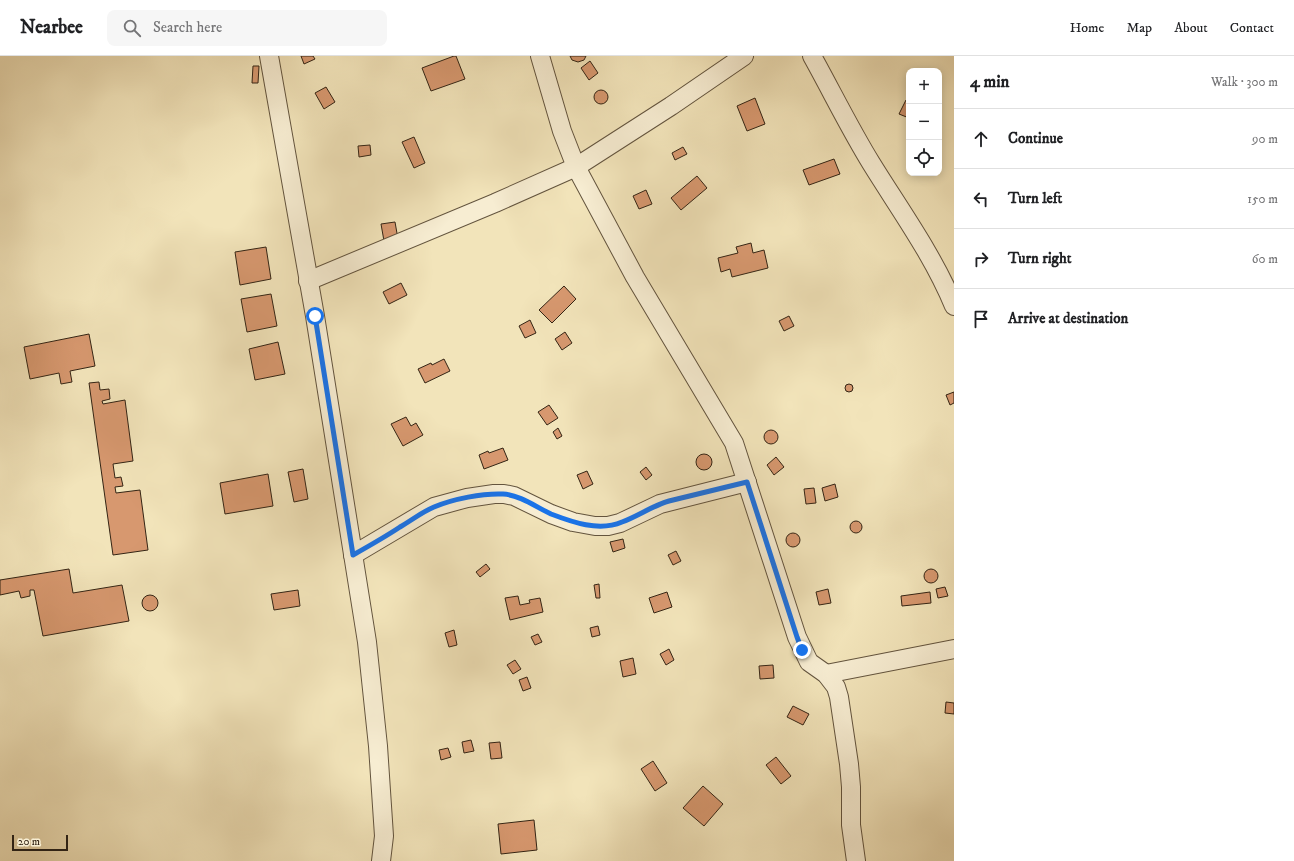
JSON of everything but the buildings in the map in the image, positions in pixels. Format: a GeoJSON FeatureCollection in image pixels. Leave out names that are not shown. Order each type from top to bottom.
{"type":"FeatureCollection","features":[{"type":"Feature","properties":{"kind":"street"},"geometry":{"type":"LineString","coordinates":[[269,56],[315,316],[367,642],[378,746],[385,861]]}},
{"type":"Feature","properties":{"kind":"street"},"geometry":{"type":"LineString","coordinates":[[540,56],[562,131],[576,167],[635,277],[734,443],[797,637],[809,662],[826,674],[836,687],[839,697],[849,772],[851,825],[856,861]]}},
{"type":"Feature","properties":{"kind":"street"},"geometry":{"type":"LineString","coordinates":[[308,281],[495,203],[576,167],[671,106],[744,56]]}},
{"type":"Feature","properties":{"kind":"street"},"geometry":{"type":"LineString","coordinates":[[812,56],[871,162],[902,210],[932,262],[954,306]]}},
{"type":"Feature","properties":{"kind":"street"},"geometry":{"type":"LineString","coordinates":[[353,555],[434,507],[467,498],[504,494],[514,496],[551,514],[573,522],[595,526],[608,526],[620,523],[669,501],[747,482]]}},
{"type":"Feature","properties":{"kind":"street"},"geometry":{"type":"LineString","coordinates":[[826,674],[954,648]]}},
{"type":"Feature","properties":{"kind":"street"},"geometry":{"type":"LineString","coordinates":[[381,861],[384,836]]}},
{"type":"Feature","properties":{"kind":"route"},"geometry":{"type":"LineString","coordinates":[[315,316],[353,555],[434,507],[467,498],[504,494],[514,496],[551,514],[573,522],[595,526],[608,526],[620,523],[669,501],[747,482],[802,650]]}}]}
